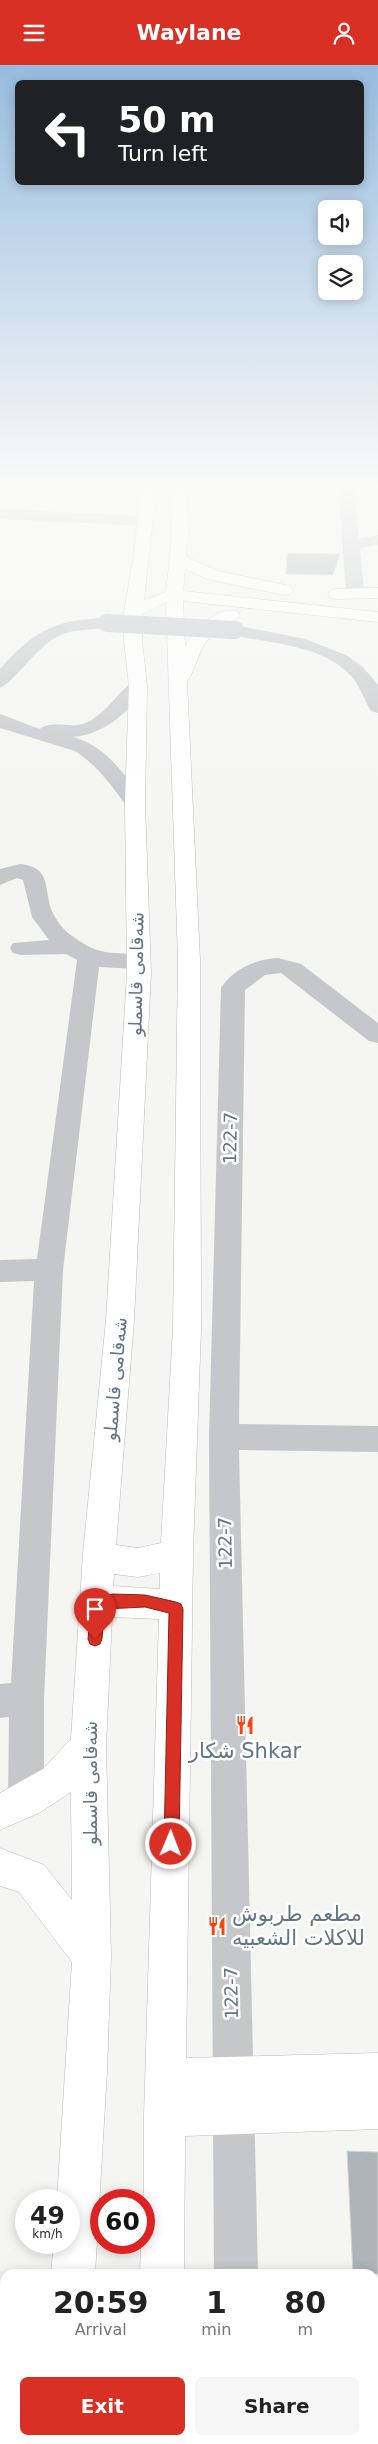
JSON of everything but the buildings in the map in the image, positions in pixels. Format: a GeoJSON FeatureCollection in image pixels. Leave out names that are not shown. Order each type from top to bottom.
{"type":"FeatureCollection","features":[{"type":"Feature","properties":{"kind":"main road","name":"شەقامی قاسملو"},"geometry":{"type":"LineString","coordinates":[[73,2269],[87,2071],[92,1956],[88,1746],[99,1554],[120,1321],[139,962],[135,804],[138,686],[133,640],[116,618],[137,595]]}},
{"type":"Feature","properties":{"kind":"main road"},"geometry":{"type":"LineString","coordinates":[[116,618],[163,597],[163,595]]}},
{"type":"Feature","properties":{"kind":"main road","name":"شەقامی قاسملو"},"geometry":{"type":"LineString","coordinates":[[162,2269],[176,1609],[187,1328],[189,960],[177,686],[165,595]]}},
{"type":"Feature","properties":{"kind":"main road"},"geometry":{"type":"LineString","coordinates":[[269,595],[378,617]]}},
{"type":"Feature","properties":{"kind":"main road"},"geometry":{"type":"LineString","coordinates":[[272,595],[281,598]]}},
{"type":"Feature","properties":{"kind":"main road"},"geometry":{"type":"LineString","coordinates":[[177,686],[188,652],[210,627],[221,619],[290,595]]}},
{"type":"Feature","properties":{"kind":"main road"},"geometry":{"type":"LineString","coordinates":[[341,595],[378,601]]}},
{"type":"Feature","properties":{"kind":"main road"},"geometry":{"type":"LineString","coordinates":[[99,1554],[125,1563],[138,1563],[152,1562],[178,1552]]}},
{"type":"Feature","properties":{"kind":"main road"},"geometry":{"type":"LineString","coordinates":[[97,1603],[145,1601],[176,1609]]}},
{"type":"Feature","properties":{"kind":"main road"},"geometry":{"type":"LineString","coordinates":[[13,1806],[56,1782],[88,1746]]}},
{"type":"Feature","properties":{"kind":"main road"},"geometry":{"type":"LineString","coordinates":[[0,1867],[31,1878],[92,1956]]}},
{"type":"Feature","properties":{"kind":"main road"},"geometry":{"type":"LineString","coordinates":[[165,2097],[232,2095],[378,2073]]}},
{"type":"Feature","properties":{"kind":"main road"},"geometry":{"type":"LineString","coordinates":[[232,2095],[378,2109]]}},
{"type":"Feature","properties":{"kind":"street"},"geometry":{"type":"LineString","coordinates":[[0,682],[43,635],[77,624],[116,618]]}},
{"type":"Feature","properties":{"kind":"street"},"geometry":{"type":"LineString","coordinates":[[0,670],[15,649],[40,630],[65,622],[116,618],[292,635],[324,643],[352,654],[378,670]]}},
{"type":"Feature","properties":{"kind":"street"},"geometry":{"type":"LineString","coordinates":[[235,628],[293,641],[327,653],[352,669],[367,682],[372,689],[378,707]]}},
{"type":"Feature","properties":{"kind":"street"},"geometry":{"type":"LineString","coordinates":[[0,711],[12,720],[35,729],[64,732],[84,729],[110,718],[138,686]]}},
{"type":"Feature","properties":{"kind":"street"},"geometry":{"type":"LineString","coordinates":[[0,720],[16,729],[66,741],[90,751],[110,769],[135,804]]}},
{"type":"Feature","properties":{"kind":"street"},"geometry":{"type":"LineString","coordinates":[[0,878],[11,871],[26,871],[33,877],[40,910],[56,933],[80,951],[97,959],[139,962]]}},
{"type":"Feature","properties":{"kind":"street"},"geometry":{"type":"LineString","coordinates":[[21,948],[80,951]]}},
{"type":"Feature","properties":{"kind":"street"},"geometry":{"type":"LineString","coordinates":[[13,1806],[14,1700],[49,1270],[80,951]]}},
{"type":"Feature","properties":{"kind":"street","name":"122-7"},"geometry":{"type":"LineString","coordinates":[[236,2269],[224,1437],[233,989],[251,971],[263,967],[289,966],[378,1035]]}},
{"type":"Feature","properties":{"kind":"street"},"geometry":{"type":"LineString","coordinates":[[0,1271],[49,1270]]}},
{"type":"Feature","properties":{"kind":"street"},"geometry":{"type":"LineString","coordinates":[[224,1437],[378,1439]]}},
{"type":"Feature","properties":{"kind":"place","name":"شکار Shkar"},"geometry":{"type":"Point","coordinates":[245,1725]}},
{"type":"Feature","properties":{"kind":"place","name":"مطعم طربوش للاكلات الشعبيه"},"geometry":{"type":"Point","coordinates":[217,1926]}},
{"type":"Feature","properties":{"kind":"route"},"geometry":{"type":"LineString","coordinates":[[95,1639],[97,1603],[129,1600],[145,1601],[176,1609],[171,1844]]}}]}
